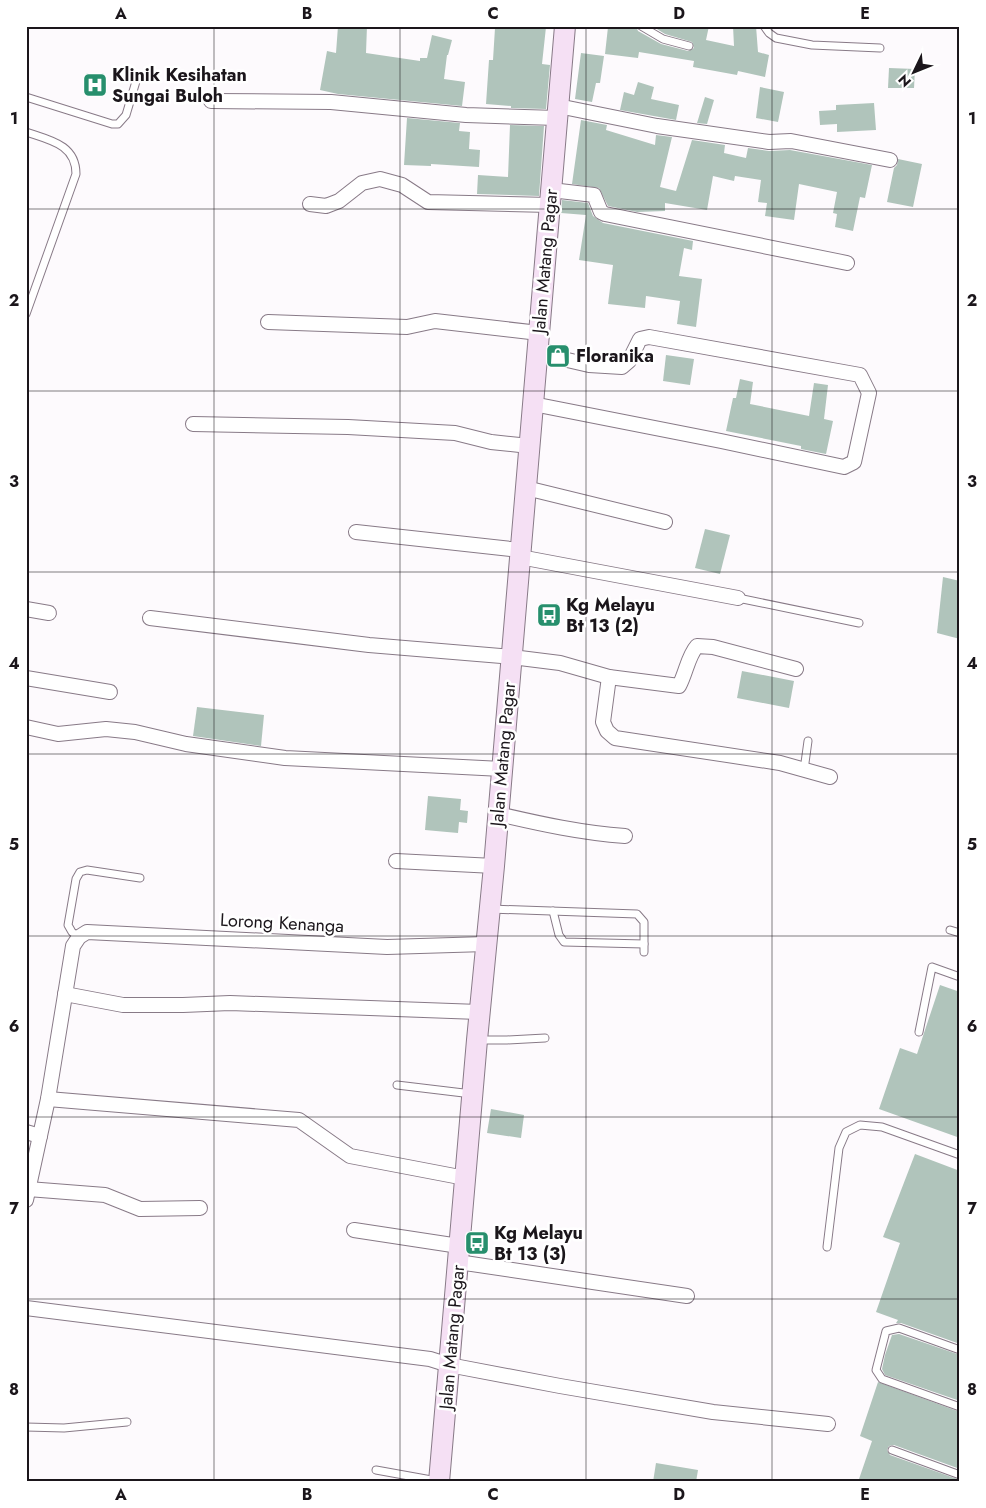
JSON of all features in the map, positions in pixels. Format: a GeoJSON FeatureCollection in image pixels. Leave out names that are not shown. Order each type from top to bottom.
{"type":"FeatureCollection","features":[{"type":"Feature","properties":{"kind":"main road","name":"Jalan Matang Pagar"},"geometry":{"type":"LineString","coordinates":[[439,1482],[466,1178],[476,1040],[494,866],[565,26]]}},
{"type":"Feature","properties":{"kind":"street"},"geometry":{"type":"LineString","coordinates":[[211,101],[331,102],[466,115],[558,112],[769,142],[791,140],[890,160]]}},
{"type":"Feature","properties":{"kind":"street"},"geometry":{"type":"LineString","coordinates":[[310,204],[326,206],[339,201],[362,183],[380,179],[402,185],[428,202],[594,196],[601,212],[605,214],[847,263]]}},
{"type":"Feature","properties":{"kind":"street"},"geometry":{"type":"LineString","coordinates":[[268,322],[407,327],[434,321],[539,333]]}},
{"type":"Feature","properties":{"kind":"street"},"geometry":{"type":"LineString","coordinates":[[533,404],[721,440],[844,467],[854,462],[869,393],[860,375],[649,337],[640,339],[629,361],[622,367],[588,364],[537,353]]}},
{"type":"Feature","properties":{"kind":"street"},"geometry":{"type":"LineString","coordinates":[[193,424],[348,427],[456,433],[491,442],[529,446]]}},
{"type":"Feature","properties":{"kind":"street"},"geometry":{"type":"LineString","coordinates":[[526,488],[665,522]]}},
{"type":"Feature","properties":{"kind":"street"},"geometry":{"type":"LineString","coordinates":[[356,532],[520,554],[738,598]]}},
{"type":"Feature","properties":{"kind":"street"},"geometry":{"type":"LineString","coordinates":[[26,609],[49,613]]}},
{"type":"Feature","properties":{"kind":"street"},"geometry":{"type":"LineString","coordinates":[[150,618],[369,645],[560,663],[608,677],[679,686],[686,674],[692,652],[697,646],[712,647],[796,669]]}},
{"type":"Feature","properties":{"kind":"street"},"geometry":{"type":"LineString","coordinates":[[608,677],[603,722],[607,731],[615,738],[780,763],[830,777]]}},
{"type":"Feature","properties":{"kind":"street"},"geometry":{"type":"LineString","coordinates":[[26,678],[110,692]]}},
{"type":"Feature","properties":{"kind":"street"},"geometry":{"type":"LineString","coordinates":[[26,727],[58,734],[106,729],[135,732],[186,744],[285,758],[502,769]]}},
{"type":"Feature","properties":{"kind":"street"},"geometry":{"type":"LineString","coordinates":[[498,814],[557,828],[625,836]]}},
{"type":"Feature","properties":{"kind":"street"},"geometry":{"type":"LineString","coordinates":[[396,862],[494,866]]}},
{"type":"Feature","properties":{"kind":"street","name":"Lorong Kenanga"},"geometry":{"type":"LineString","coordinates":[[79,937],[87,932],[387,947],[486,944]]}},
{"type":"Feature","properties":{"kind":"street"},"geometry":{"type":"LineString","coordinates":[[79,937],[73,946],[48,1099],[33,1134],[27,1194],[105,1195],[140,1209],[200,1208]]}},
{"type":"Feature","properties":{"kind":"street"},"geometry":{"type":"LineString","coordinates":[[65,994],[123,1004],[183,1005],[230,1003],[479,1012]]}},
{"type":"Feature","properties":{"kind":"street"},"geometry":{"type":"LineString","coordinates":[[48,1099],[299,1120],[350,1156],[466,1178]]}},
{"type":"Feature","properties":{"kind":"street"},"geometry":{"type":"LineString","coordinates":[[354,1230],[459,1254],[687,1296]]}},
{"type":"Feature","properties":{"kind":"street"},"geometry":{"type":"LineString","coordinates":[[26,1308],[430,1359],[449,1365],[560,1386],[713,1412],[828,1424]]}},
{"type":"Feature","properties":{"kind":"lane"},"geometry":{"type":"LineString","coordinates":[[642,26],[663,39],[689,46]]}},
{"type":"Feature","properties":{"kind":"lane"},"geometry":{"type":"LineString","coordinates":[[764,26],[776,38],[812,45],[880,48]]}},
{"type":"Feature","properties":{"kind":"lane"},"geometry":{"type":"LineString","coordinates":[[26,97],[112,124],[118,124],[126,115],[137,78]]}},
{"type":"Feature","properties":{"kind":"lane"},"geometry":{"type":"LineString","coordinates":[[26,132],[58,143],[69,151],[76,164],[76,174],[26,314]]}},
{"type":"Feature","properties":{"kind":"lane"},"geometry":{"type":"LineString","coordinates":[[738,598],[859,623]]}},
{"type":"Feature","properties":{"kind":"lane"},"geometry":{"type":"LineString","coordinates":[[804,770],[808,741]]}},
{"type":"Feature","properties":{"kind":"lane"},"geometry":{"type":"LineString","coordinates":[[79,937],[72,932],[68,924],[76,879],[80,872],[87,870],[140,878]]}},
{"type":"Feature","properties":{"kind":"lane"},"geometry":{"type":"LineString","coordinates":[[490,908],[637,914],[644,922],[644,952]]}},
{"type":"Feature","properties":{"kind":"lane"},"geometry":{"type":"LineString","coordinates":[[553,911],[559,935],[564,942],[644,944]]}},
{"type":"Feature","properties":{"kind":"lane"},"geometry":{"type":"LineString","coordinates":[[950,930],[960,933]]}},
{"type":"Feature","properties":{"kind":"lane"},"geometry":{"type":"LineString","coordinates":[[919,1032],[932,967],[960,977]]}},
{"type":"Feature","properties":{"kind":"lane"},"geometry":{"type":"LineString","coordinates":[[476,1040],[546,1038]]}},
{"type":"Feature","properties":{"kind":"lane"},"geometry":{"type":"LineString","coordinates":[[397,1086],[472,1094]]}},
{"type":"Feature","properties":{"kind":"lane"},"geometry":{"type":"LineString","coordinates":[[827,1247],[840,1148],[846,1132],[860,1125],[882,1127],[960,1156]]}},
{"type":"Feature","properties":{"kind":"lane"},"geometry":{"type":"LineString","coordinates":[[960,1350],[899,1328],[886,1331],[876,1370],[882,1379],[960,1407]]}},
{"type":"Feature","properties":{"kind":"lane"},"geometry":{"type":"LineString","coordinates":[[26,1427],[64,1428],[126,1422]]}},
{"type":"Feature","properties":{"kind":"lane"},"geometry":{"type":"LineString","coordinates":[[892,1450],[960,1475]]}},
{"type":"Feature","properties":{"kind":"lane"},"geometry":{"type":"LineString","coordinates":[[376,1470],[439,1482]]}},
{"type":"Feature","properties":{"kind":"building"},"geometry":{"type":"Polygon","coordinates":[[[338,26],[367,26],[366,53],[420,61],[420,58],[427,58],[432,35],[452,40],[447,55],[444,79],[465,82],[462,106],[338,94],[320,90],[327,51],[336,53],[338,26]]]}},
{"type":"Feature","properties":{"kind":"building"},"geometry":{"type":"Polygon","coordinates":[[[508,26],[546,27],[542,64],[550,65],[546,109],[511,108],[511,106],[486,104],[489,60],[493,60],[495,28],[508,29],[508,26]]]}},
{"type":"Feature","properties":{"kind":"building"},"geometry":{"type":"Polygon","coordinates":[[[629,26],[636,26],[638,31],[661,44],[688,51],[694,48],[692,42],[665,34],[652,26],[709,26],[706,40],[734,46],[733,26],[756,26],[758,52],[769,55],[765,77],[738,71],[737,75],[693,67],[694,61],[639,52],[638,58],[605,54],[608,27],[629,29],[629,26]]]}},
{"type":"Feature","properties":{"kind":"building"},"geometry":{"type":"Polygon","coordinates":[[[581,53],[604,56],[600,83],[596,83],[592,102],[575,99],[581,53]]]}},
{"type":"Feature","properties":{"kind":"building"},"geometry":{"type":"Polygon","coordinates":[[[889,68],[915,69],[914,88],[888,88],[889,68]]]}},
{"type":"Feature","properties":{"kind":"building"},"geometry":{"type":"Polygon","coordinates":[[[638,82],[654,87],[651,99],[679,105],[676,120],[620,110],[624,92],[634,95],[638,82]]]}},
{"type":"Feature","properties":{"kind":"building"},"geometry":{"type":"Polygon","coordinates":[[[760,87],[784,92],[778,122],[756,118],[760,87]]]}},
{"type":"Feature","properties":{"kind":"building"},"geometry":{"type":"Polygon","coordinates":[[[705,97],[714,100],[707,124],[697,123],[705,97]]]}},
{"type":"Feature","properties":{"kind":"building"},"geometry":{"type":"Polygon","coordinates":[[[874,103],[876,130],[837,132],[837,124],[820,125],[819,111],[836,110],[836,105],[874,103]]]}},
{"type":"Feature","properties":{"kind":"building"},"geometry":{"type":"Polygon","coordinates":[[[407,118],[460,123],[459,131],[470,132],[469,149],[480,150],[479,167],[431,164],[431,166],[404,165],[407,118]]]}},
{"type":"Feature","properties":{"kind":"building"},"geometry":{"type":"Polygon","coordinates":[[[581,120],[607,125],[606,130],[655,145],[656,135],[672,137],[660,187],[676,191],[692,140],[725,145],[724,153],[746,158],[748,148],[769,151],[790,150],[872,165],[865,198],[860,197],[853,231],[835,227],[837,214],[833,213],[837,192],[799,184],[794,220],[765,216],[767,203],[758,202],[761,180],[735,176],[734,181],[713,176],[707,210],[665,203],[665,211],[637,212],[608,206],[599,188],[572,184],[581,120]]]}},
{"type":"Feature","properties":{"kind":"building"},"geometry":{"type":"Polygon","coordinates":[[[510,125],[544,126],[539,196],[477,194],[478,175],[508,177],[510,125]]]}},
{"type":"Feature","properties":{"kind":"building"},"geometry":{"type":"Polygon","coordinates":[[[898,159],[922,164],[913,207],[887,202],[894,168],[897,165],[898,159]]]}},
{"type":"Feature","properties":{"kind":"building"},"geometry":{"type":"Polygon","coordinates":[[[562,200],[588,203],[593,216],[603,223],[693,241],[692,250],[684,248],[679,276],[702,279],[696,327],[677,324],[680,301],[646,296],[645,308],[608,304],[613,265],[579,260],[586,215],[561,213],[562,200]]]}},
{"type":"Feature","properties":{"kind":"building"},"geometry":{"type":"Polygon","coordinates":[[[666,355],[694,359],[690,385],[663,381],[666,355]]]}},
{"type":"Feature","properties":{"kind":"building"},"geometry":{"type":"Polygon","coordinates":[[[740,379],[753,382],[750,404],[809,416],[814,383],[828,385],[824,419],[833,421],[826,454],[801,449],[801,446],[726,431],[733,398],[736,398],[740,379]]]}},
{"type":"Feature","properties":{"kind":"building"},"geometry":{"type":"Polygon","coordinates":[[[705,529],[730,535],[720,574],[695,568],[705,529]]]}},
{"type":"Feature","properties":{"kind":"building"},"geometry":{"type":"Polygon","coordinates":[[[943,577],[960,581],[960,639],[937,633],[943,577]]]}},
{"type":"Feature","properties":{"kind":"building"},"geometry":{"type":"Polygon","coordinates":[[[742,671],[794,681],[789,708],[737,698],[742,671]]]}},
{"type":"Feature","properties":{"kind":"building"},"geometry":{"type":"Polygon","coordinates":[[[197,707],[264,715],[261,746],[193,736],[197,707]]]}},
{"type":"Feature","properties":{"kind":"building"},"geometry":{"type":"Polygon","coordinates":[[[428,796],[461,799],[460,810],[468,811],[467,823],[459,822],[458,833],[425,830],[428,796]]]}},
{"type":"Feature","properties":{"kind":"building"},"geometry":{"type":"Polygon","coordinates":[[[940,985],[960,992],[960,1138],[879,1109],[900,1048],[917,1054],[940,985]]]}},
{"type":"Feature","properties":{"kind":"building"},"geometry":{"type":"Polygon","coordinates":[[[491,1109],[524,1115],[521,1138],[487,1133],[491,1109]]]}},
{"type":"Feature","properties":{"kind":"building"},"geometry":{"type":"Polygon","coordinates":[[[915,1154],[960,1171],[960,1344],[901,1323],[896,1323],[898,1320],[876,1312],[900,1243],[883,1237],[915,1154]]]}},
{"type":"Feature","properties":{"kind":"building"},"geometry":{"type":"Polygon","coordinates":[[[899,1334],[960,1355],[960,1401],[885,1375],[882,1369],[885,1355],[892,1335],[899,1334]]]}},
{"type":"Feature","properties":{"kind":"building"},"geometry":{"type":"Polygon","coordinates":[[[878,1382],[960,1412],[960,1469],[894,1445],[889,1446],[887,1450],[890,1455],[960,1480],[960,1482],[858,1482],[872,1441],[860,1436],[878,1382]]]}},
{"type":"Feature","properties":{"kind":"building"},"geometry":{"type":"Polygon","coordinates":[[[656,1463],[698,1470],[696,1482],[653,1482],[656,1463]]]}},
{"type":"Feature","properties":{"kind":"place","name":"Klinik Kesihatan Sungai Buloh"},"geometry":{"type":"Point","coordinates":[95,85]}},
{"type":"Feature","properties":{"kind":"place","name":"Floranika"},"geometry":{"type":"Point","coordinates":[558,356]}},
{"type":"Feature","properties":{"kind":"place","name":"Kg Melayu Bt 13 (2)"},"geometry":{"type":"Point","coordinates":[549,615]}},
{"type":"Feature","properties":{"kind":"place","name":"Kg Melayu Bt 13 (3)"},"geometry":{"type":"Point","coordinates":[477,1243]}}]}
